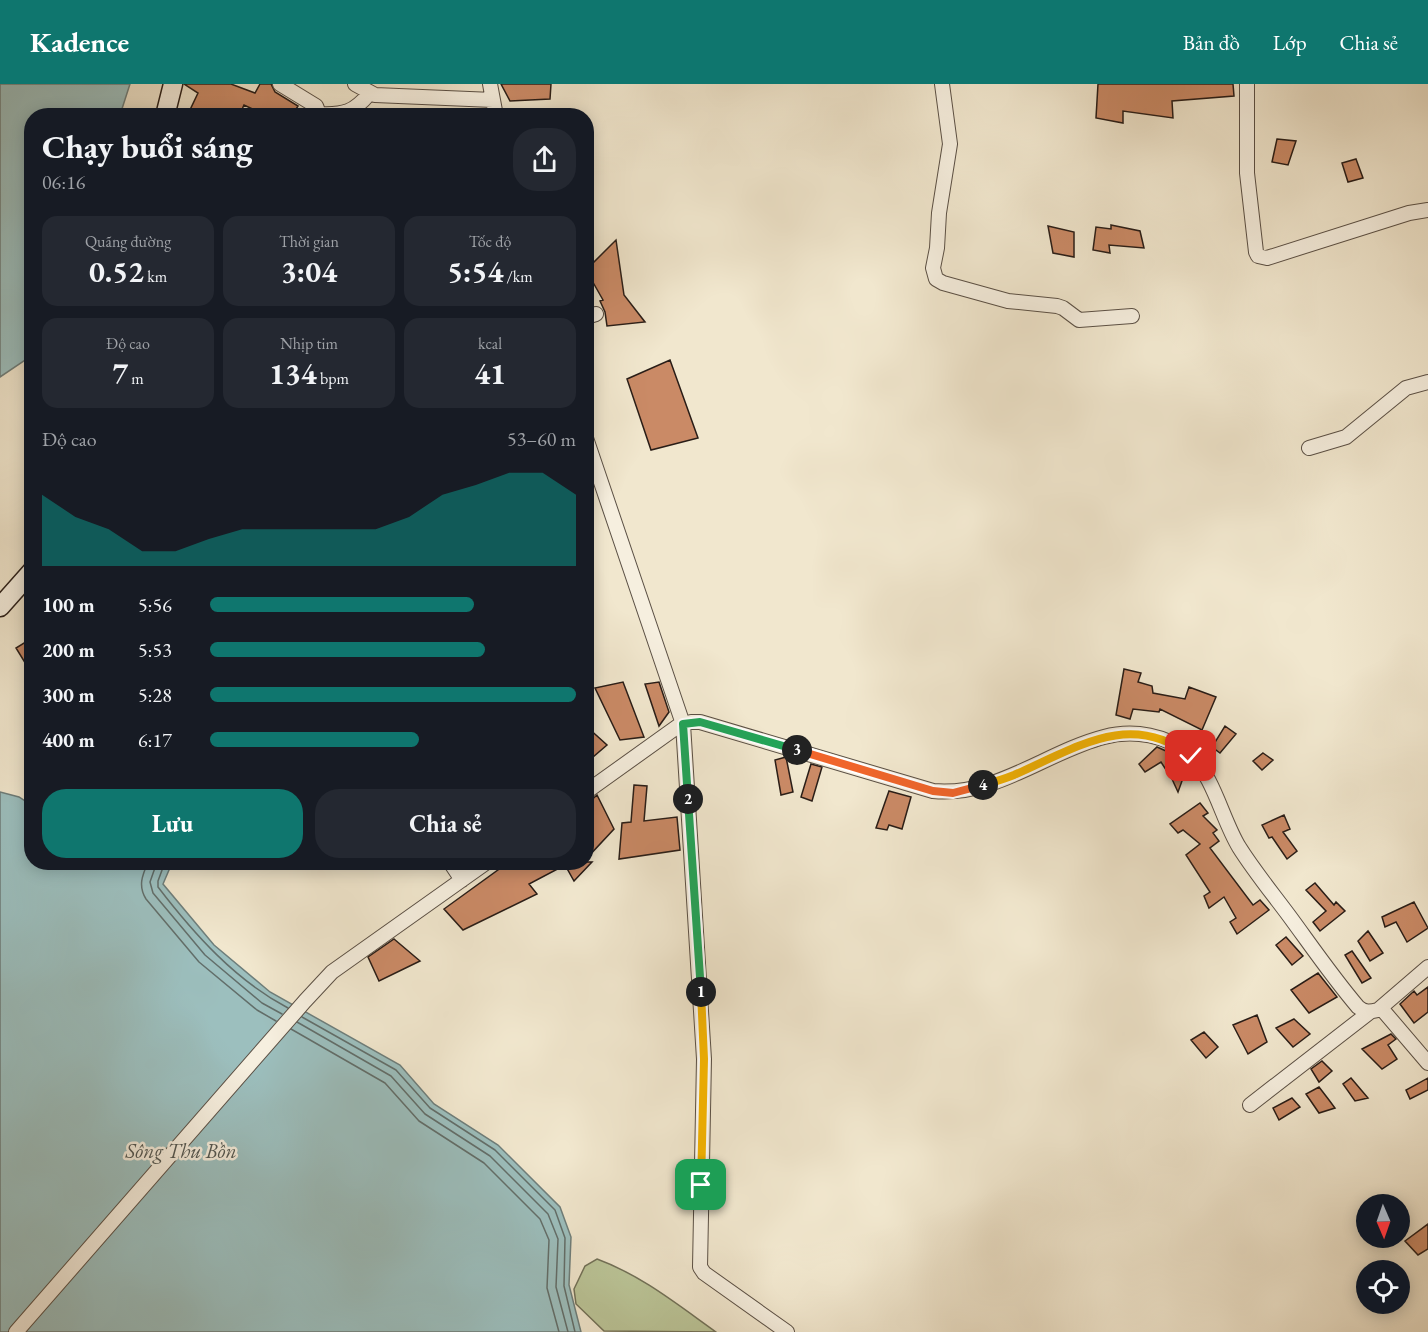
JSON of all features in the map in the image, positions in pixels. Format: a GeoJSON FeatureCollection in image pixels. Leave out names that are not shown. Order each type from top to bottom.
{"type":"FeatureCollection","features":[{"type":"Feature","properties":{"kind":"street"},"geometry":{"type":"LineString","coordinates":[[167,108],[173,84]]}},
{"type":"Feature","properties":{"kind":"street"},"geometry":{"type":"LineString","coordinates":[[280,84],[317,108]]}},
{"type":"Feature","properties":{"kind":"street"},"geometry":{"type":"LineString","coordinates":[[355,84],[369,94],[375,95],[493,100]]}},
{"type":"Feature","properties":{"kind":"street"},"geometry":{"type":"LineString","coordinates":[[490,84],[494,108]]}},
{"type":"Feature","properties":{"kind":"street"},"geometry":{"type":"LineString","coordinates":[[942,84],[950,144],[933,268],[936,279],[1008,301],[1057,306],[1079,320],[1132,316]]}},
{"type":"Feature","properties":{"kind":"street"},"geometry":{"type":"LineString","coordinates":[[1247,84],[1247,173],[1258,256],[1267,258],[1409,213],[1428,210]]}},
{"type":"Feature","properties":{"kind":"street"},"geometry":{"type":"LineString","coordinates":[[356,108],[369,94]]}},
{"type":"Feature","properties":{"kind":"street"},"geometry":{"type":"LineString","coordinates":[[1309,448],[1346,437],[1406,388],[1428,382]]}},
{"type":"Feature","properties":{"kind":"street"},"geometry":{"type":"LineString","coordinates":[[594,462],[683,724],[698,934],[704,1059],[700,1267],[704,1274],[787,1332]]}},
{"type":"Feature","properties":{"kind":"street"},"geometry":{"type":"LineString","coordinates":[[0,607],[24,580]]}},
{"type":"Feature","properties":{"kind":"street"},"geometry":{"type":"LineString","coordinates":[[594,786],[683,724],[700,722],[933,791],[953,793],[1012,776],[1077,746],[1105,737],[1122,734],[1147,735],[1171,743],[1191,756],[1203,773],[1239,847],[1350,998],[1364,1011],[1375,1010]]}},
{"type":"Feature","properties":{"kind":"street"},"geometry":{"type":"LineString","coordinates":[[455,870],[462,880]]}},
{"type":"Feature","properties":{"kind":"street"},"geometry":{"type":"LineString","coordinates":[[16,1332],[332,972],[476,870]]}},
{"type":"Feature","properties":{"kind":"street"},"geometry":{"type":"LineString","coordinates":[[1250,1105],[1428,968]]}},
{"type":"Feature","properties":{"kind":"street"},"geometry":{"type":"LineString","coordinates":[[1375,1010],[1428,1063]]}},
{"type":"Feature","properties":{"kind":"green space"},"geometry":{"type":"Polygon","coordinates":[[[597,1259],[644,1282],[716,1332],[604,1331],[576,1304],[574,1289],[585,1266],[597,1259]]]}},
{"type":"Feature","properties":{"kind":"water"},"geometry":{"type":"Polygon","coordinates":[[[0,84],[130,84],[122,108],[24,108],[24,361],[0,377],[0,84]]]}},
{"type":"Feature","properties":{"kind":"water","name":"Sông Thu Bồn"},"geometry":{"type":"Polygon","coordinates":[[[0,792],[24,800],[24,870],[169,870],[163,884],[214,945],[270,992],[400,1065],[434,1104],[498,1145],[560,1207],[571,1237],[569,1285],[581,1332],[0,1332],[0,792]]]}},
{"type":"Feature","properties":{"kind":"building"},"geometry":{"type":"Polygon","coordinates":[[[184,84],[231,84],[255,93],[260,84],[271,84],[275,92],[298,106],[297,108],[250,108],[244,105],[243,108],[191,108],[198,93],[184,84]]]}},
{"type":"Feature","properties":{"kind":"building"},"geometry":{"type":"Polygon","coordinates":[[[501,84],[551,84],[550,99],[510,101],[501,84]]]}},
{"type":"Feature","properties":{"kind":"building"},"geometry":{"type":"Polygon","coordinates":[[[1098,84],[1233,84],[1234,96],[1172,101],[1173,118],[1123,111],[1123,123],[1096,118],[1098,84]]]}},
{"type":"Feature","properties":{"kind":"building"},"geometry":{"type":"Polygon","coordinates":[[[1277,139],[1296,141],[1288,165],[1272,162],[1277,139]]]}},
{"type":"Feature","properties":{"kind":"building"},"geometry":{"type":"Polygon","coordinates":[[[1356,159],[1363,178],[1348,182],[1342,163],[1356,159]]]}},
{"type":"Feature","properties":{"kind":"building"},"geometry":{"type":"Polygon","coordinates":[[[1111,225],[1140,231],[1144,248],[1109,245],[1110,253],[1093,250],[1096,227],[1111,229],[1111,225]]]}},
{"type":"Feature","properties":{"kind":"building"},"geometry":{"type":"Polygon","coordinates":[[[1048,226],[1074,232],[1074,257],[1053,253],[1048,226]]]}},
{"type":"Feature","properties":{"kind":"building"},"geometry":{"type":"Polygon","coordinates":[[[616,240],[624,295],[645,322],[607,326],[605,312],[600,301],[603,300],[594,284],[594,262],[616,240]]]}},
{"type":"Feature","properties":{"kind":"building"},"geometry":{"type":"Polygon","coordinates":[[[670,360],[698,438],[651,450],[627,379],[670,360]]]}},
{"type":"Feature","properties":{"kind":"building"},"geometry":{"type":"Polygon","coordinates":[[[24,643],[24,661],[16,648],[24,643]]]}},
{"type":"Feature","properties":{"kind":"building"},"geometry":{"type":"Polygon","coordinates":[[[1124,669],[1141,673],[1138,682],[1152,686],[1153,693],[1185,699],[1189,687],[1216,697],[1202,730],[1160,709],[1159,712],[1133,709],[1130,719],[1116,715],[1124,669]]]}},
{"type":"Feature","properties":{"kind":"building"},"geometry":{"type":"Polygon","coordinates":[[[623,682],[644,737],[620,740],[595,688],[623,682]]]}},
{"type":"Feature","properties":{"kind":"building"},"geometry":{"type":"Polygon","coordinates":[[[659,682],[669,712],[659,726],[645,684],[659,682]]]}},
{"type":"Feature","properties":{"kind":"building"},"geometry":{"type":"Polygon","coordinates":[[[1225,726],[1236,734],[1220,753],[1212,747],[1225,726]]]}},
{"type":"Feature","properties":{"kind":"building"},"geometry":{"type":"Polygon","coordinates":[[[594,733],[607,745],[594,756],[594,733]]]}},
{"type":"Feature","properties":{"kind":"building"},"geometry":{"type":"Polygon","coordinates":[[[1157,747],[1175,755],[1187,767],[1178,792],[1161,762],[1145,772],[1139,764],[1157,747]]]}},
{"type":"Feature","properties":{"kind":"building"},"geometry":{"type":"Polygon","coordinates":[[[1263,753],[1273,760],[1262,770],[1253,761],[1263,753]]]}},
{"type":"Feature","properties":{"kind":"building"},"geometry":{"type":"Polygon","coordinates":[[[786,757],[793,792],[781,795],[775,760],[786,757]]]}},
{"type":"Feature","properties":{"kind":"building"},"geometry":{"type":"Polygon","coordinates":[[[811,764],[822,767],[812,801],[801,797],[811,764]]]}},
{"type":"Feature","properties":{"kind":"building"},"geometry":{"type":"Polygon","coordinates":[[[634,785],[647,786],[644,821],[677,817],[680,850],[619,859],[622,823],[631,822],[634,785]]]}},
{"type":"Feature","properties":{"kind":"building"},"geometry":{"type":"Polygon","coordinates":[[[889,791],[911,797],[902,829],[889,825],[887,830],[876,828],[889,791]]]}},
{"type":"Feature","properties":{"kind":"building"},"geometry":{"type":"Polygon","coordinates":[[[597,795],[614,829],[594,850],[594,798],[597,795]]]}},
{"type":"Feature","properties":{"kind":"building"},"geometry":{"type":"Polygon","coordinates":[[[1200,803],[1208,813],[1203,816],[1217,830],[1213,833],[1219,841],[1210,848],[1253,905],[1260,900],[1269,910],[1237,934],[1230,922],[1236,918],[1224,897],[1209,908],[1204,896],[1210,892],[1186,855],[1200,844],[1183,830],[1178,833],[1170,824],[1200,803]]]}},
{"type":"Feature","properties":{"kind":"building"},"geometry":{"type":"Polygon","coordinates":[[[1284,815],[1290,829],[1283,832],[1297,851],[1287,859],[1272,837],[1269,838],[1262,825],[1284,815]]]}},
{"type":"Feature","properties":{"kind":"building"},"geometry":{"type":"Polygon","coordinates":[[[498,870],[556,870],[529,884],[537,894],[463,930],[444,909],[498,870]]]}},
{"type":"Feature","properties":{"kind":"building"},"geometry":{"type":"Polygon","coordinates":[[[568,870],[584,870],[574,881],[568,870]]]}},
{"type":"Feature","properties":{"kind":"building"},"geometry":{"type":"Polygon","coordinates":[[[1315,883],[1334,905],[1336,902],[1345,911],[1320,931],[1313,922],[1326,911],[1306,890],[1315,883]]]}},
{"type":"Feature","properties":{"kind":"building"},"geometry":{"type":"Polygon","coordinates":[[[1414,902],[1428,928],[1407,942],[1396,922],[1385,927],[1382,917],[1414,902]]]}},
{"type":"Feature","properties":{"kind":"building"},"geometry":{"type":"Polygon","coordinates":[[[1368,931],[1383,953],[1370,961],[1358,941],[1368,931]]]}},
{"type":"Feature","properties":{"kind":"building"},"geometry":{"type":"Polygon","coordinates":[[[1286,937],[1303,956],[1292,965],[1276,945],[1286,937]]]}},
{"type":"Feature","properties":{"kind":"building"},"geometry":{"type":"Polygon","coordinates":[[[394,939],[420,961],[379,981],[368,957],[394,939]]]}},
{"type":"Feature","properties":{"kind":"building"},"geometry":{"type":"Polygon","coordinates":[[[1352,951],[1371,978],[1362,983],[1345,955],[1352,951]]]}},
{"type":"Feature","properties":{"kind":"building"},"geometry":{"type":"Polygon","coordinates":[[[1318,973],[1337,997],[1309,1013],[1291,990],[1318,973]]]}},
{"type":"Feature","properties":{"kind":"building"},"geometry":{"type":"Polygon","coordinates":[[[1428,987],[1428,1012],[1414,1023],[1400,1004],[1414,991],[1417,995],[1428,987]]]}},
{"type":"Feature","properties":{"kind":"building"},"geometry":{"type":"Polygon","coordinates":[[[1257,1015],[1267,1042],[1248,1054],[1233,1025],[1257,1015]]]}},
{"type":"Feature","properties":{"kind":"building"},"geometry":{"type":"Polygon","coordinates":[[[1294,1019],[1310,1034],[1293,1047],[1276,1028],[1294,1019]]]}},
{"type":"Feature","properties":{"kind":"building"},"geometry":{"type":"Polygon","coordinates":[[[1204,1032],[1218,1047],[1206,1058],[1191,1040],[1204,1032]]]}},
{"type":"Feature","properties":{"kind":"building"},"geometry":{"type":"Polygon","coordinates":[[[1391,1034],[1396,1039],[1388,1045],[1397,1059],[1382,1069],[1362,1049],[1391,1034]]]}},
{"type":"Feature","properties":{"kind":"building"},"geometry":{"type":"Polygon","coordinates":[[[1322,1061],[1332,1071],[1319,1082],[1311,1069],[1322,1061]]]}},
{"type":"Feature","properties":{"kind":"building"},"geometry":{"type":"Polygon","coordinates":[[[1351,1078],[1368,1098],[1355,1101],[1343,1084],[1351,1078]]]}},
{"type":"Feature","properties":{"kind":"building"},"geometry":{"type":"Polygon","coordinates":[[[1428,1078],[1428,1090],[1410,1099],[1406,1090],[1428,1078]]]}},
{"type":"Feature","properties":{"kind":"building"},"geometry":{"type":"Polygon","coordinates":[[[1319,1087],[1335,1108],[1319,1113],[1306,1094],[1319,1087]]]}},
{"type":"Feature","properties":{"kind":"building"},"geometry":{"type":"Polygon","coordinates":[[[1292,1098],[1300,1107],[1279,1120],[1273,1108],[1292,1098]]]}},
{"type":"Feature","properties":{"kind":"building"},"geometry":{"type":"Polygon","coordinates":[[[1428,1224],[1428,1249],[1418,1255],[1410,1246],[1410,1237],[1428,1224]]]}},
{"type":"Feature","properties":{"kind":"route"},"geometry":{"type":"LineString","coordinates":[[701,1185],[704,1059],[698,934],[683,724],[700,722],[933,791],[953,793],[1012,776],[1077,746],[1122,734],[1147,735],[1164,740],[1178,746],[1191,756]]}}]}
